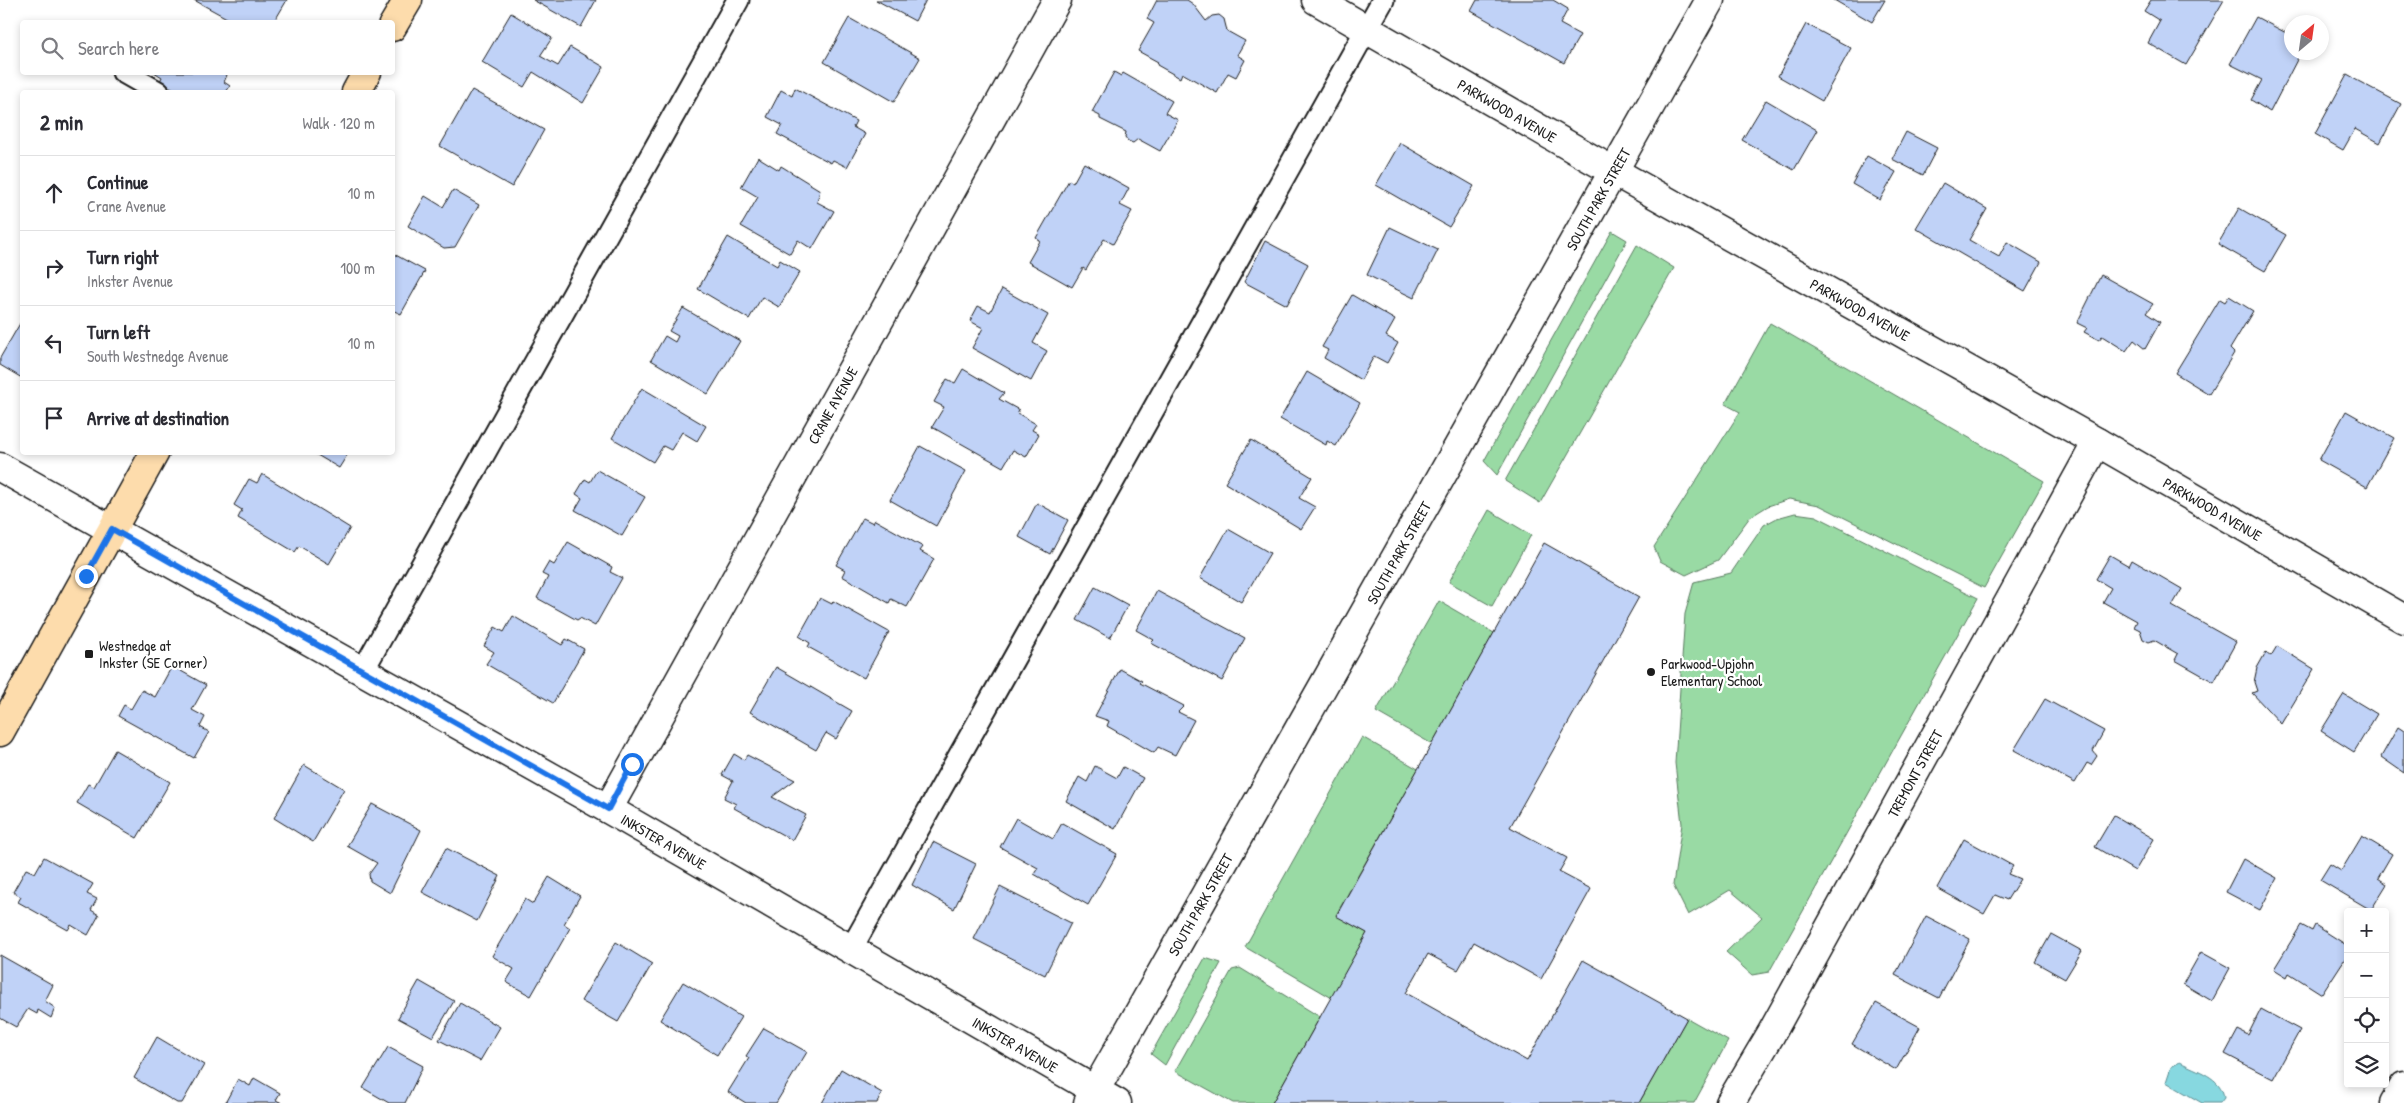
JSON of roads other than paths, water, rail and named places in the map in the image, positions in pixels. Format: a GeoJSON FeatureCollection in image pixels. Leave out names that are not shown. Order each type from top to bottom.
{"type":"FeatureCollection","features":[{"type":"Feature","properties":{"kind":"main road"},"geometry":{"type":"LineString","coordinates":[[395,22],[408,0]]}},
{"type":"Feature","properties":{"kind":"main road"},"geometry":{"type":"LineString","coordinates":[[357,90],[365,75]]}},
{"type":"Feature","properties":{"kind":"main road"},"geometry":{"type":"LineString","coordinates":[[0,732],[153,455]]}},
{"type":"Feature","properties":{"kind":"street","name":"CRANE AVENUE"},"geometry":{"type":"LineString","coordinates":[[608,809],[1057,0]]}},
{"type":"Feature","properties":{"kind":"street","name":"PARKWOOD AVENUE"},"geometry":{"type":"LineString","coordinates":[[1316,0],[1614,172],[2097,442],[2404,619]]}},
{"type":"Feature","properties":{"kind":"street","name":"SOUTH PARK STREET"},"geometry":{"type":"LineString","coordinates":[[1100,1099],[1710,0]]}},
{"type":"Feature","properties":{"kind":"street","name":"TREMONT STREET"},"geometry":{"type":"LineString","coordinates":[[1730,1103],[1776,1026],[2097,442]]}},
{"type":"Feature","properties":{"kind":"street","name":"INKSTER AVENUE"},"geometry":{"type":"LineString","coordinates":[[0,468],[112,529],[362,672],[608,809],[851,949],[1100,1099]]}},
{"type":"Feature","properties":{"kind":"street"},"geometry":{"type":"LineString","coordinates":[[2394,1103],[2404,1086]]}},
{"type":"Feature","properties":{"kind":"lane"},"geometry":{"type":"LineString","coordinates":[[362,672],[510,404],[620,214],[738,0]]}},
{"type":"Feature","properties":{"kind":"lane"},"geometry":{"type":"LineString","coordinates":[[851,949],[1383,0]]}},
{"type":"Feature","properties":{"kind":"lane"},"geometry":{"type":"LineString","coordinates":[[128,75],[154,90]]}},
{"type":"Feature","properties":{"kind":"water"},"geometry":{"type":"Polygon","coordinates":[[[2180,1062],[2208,1075],[2219,1085],[2224,1098],[2220,1103],[2202,1103],[2166,1082],[2171,1067],[2180,1062]]]}},
{"type":"Feature","properties":{"kind":"place","name":"Westnedge at Inkster (SE Corner)"},"geometry":{"type":"Point","coordinates":[89,654]}},
{"type":"Feature","properties":{"kind":"place","name":"Parkwood-Upjohn Elementary School"},"geometry":{"type":"Point","coordinates":[1651,672]}}]}
